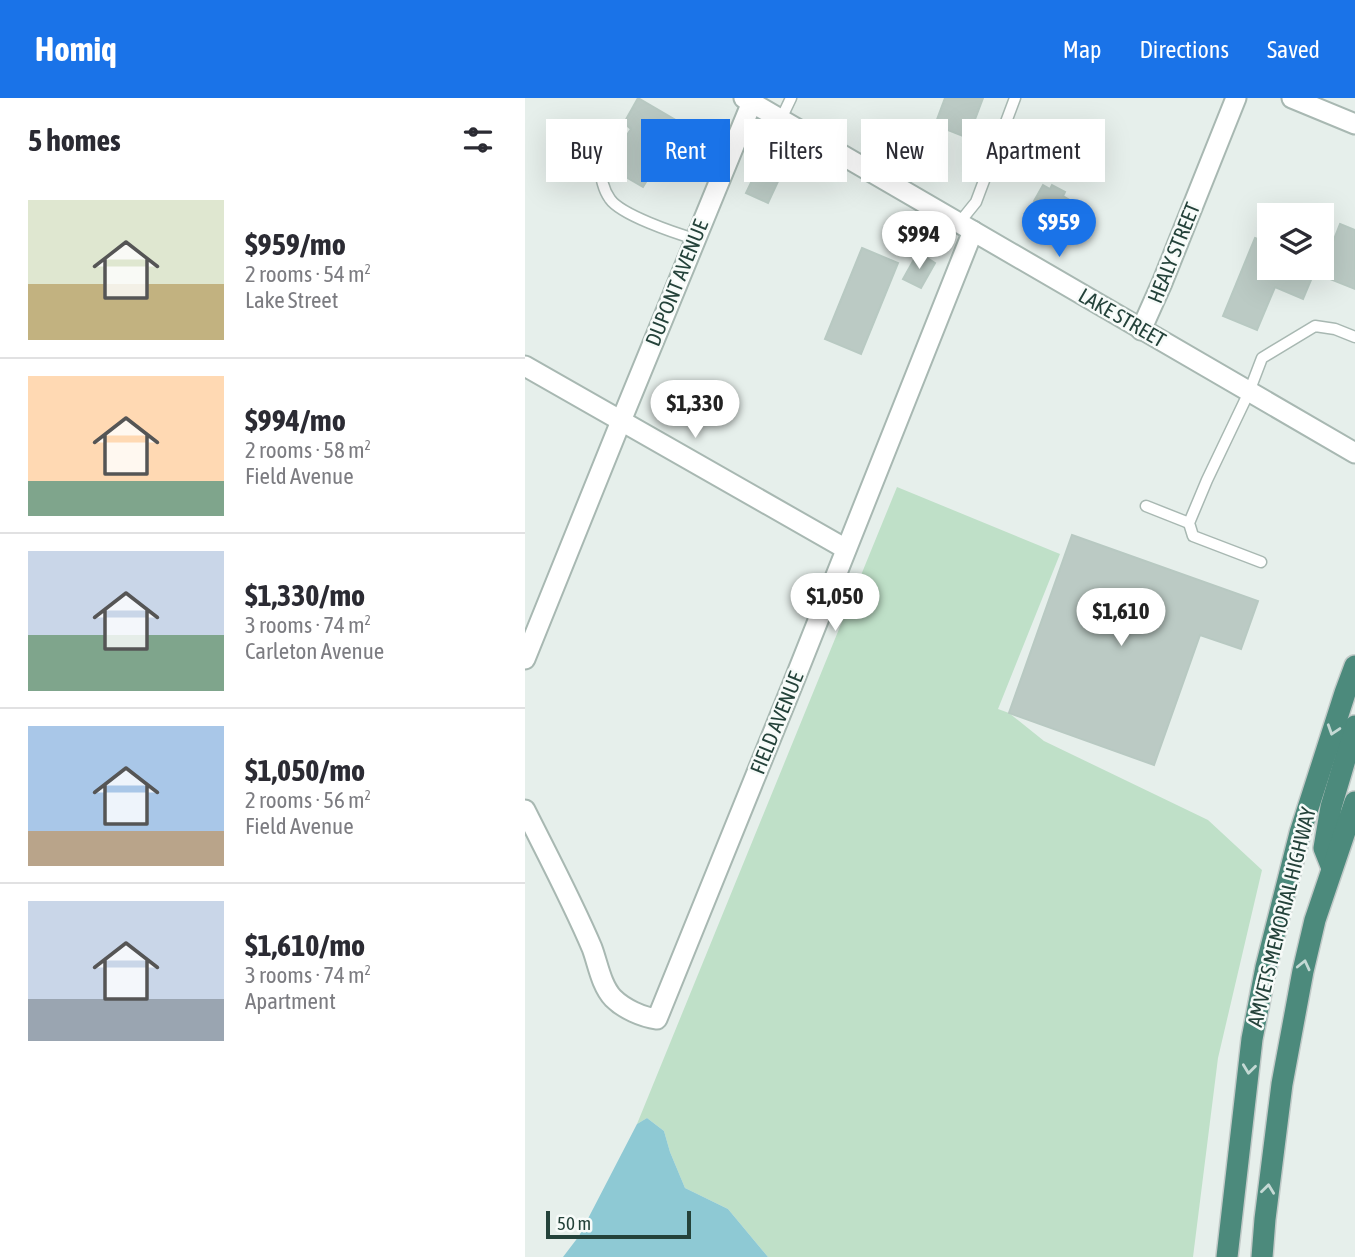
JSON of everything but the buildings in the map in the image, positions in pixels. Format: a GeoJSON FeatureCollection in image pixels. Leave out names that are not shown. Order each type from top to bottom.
{"type":"FeatureCollection","features":[{"type":"Feature","properties":{"kind":"highway","name":"AMVETS MEMORIAL HIGHWAY"},"geometry":{"type":"LineString","coordinates":[[1227,1257],[1252,1039],[1266,967],[1300,833],[1355,666]]}},
{"type":"Feature","properties":{"kind":"highway"},"geometry":{"type":"LineString","coordinates":[[1332,868],[1324,848],[1335,795],[1355,726]]}},
{"type":"Feature","properties":{"kind":"highway","name":"AMVETS MEMORIAL HIGHWAY"},"geometry":{"type":"LineString","coordinates":[[1262,1257],[1282,1084],[1309,945],[1355,802]]}},
{"type":"Feature","properties":{"kind":"street","name":"HEALY STREET"},"geometry":{"type":"LineString","coordinates":[[1141,330],[1236,98]]}},
{"type":"Feature","properties":{"kind":"street"},"geometry":{"type":"LineString","coordinates":[[1292,98],[1355,124]]}},
{"type":"Feature","properties":{"kind":"street","name":"LAKE STREET"},"geometry":{"type":"LineString","coordinates":[[748,100],[781,119]]}},
{"type":"Feature","properties":{"kind":"street","name":"DUPONT AVENUE"},"geometry":{"type":"LineString","coordinates":[[525,659],[695,239],[748,100]]}},
{"type":"Feature","properties":{"kind":"street","name":"LAKE STREET"},"geometry":{"type":"LineString","coordinates":[[847,158],[1355,453]]}},
{"type":"Feature","properties":{"kind":"street","name":"FIELD AVENUE"},"geometry":{"type":"LineString","coordinates":[[525,810],[586,937],[606,989],[627,1008],[657,1019],[846,549],[966,227]]}},
{"type":"Feature","properties":{"kind":"street"},"geometry":{"type":"LineString","coordinates":[[525,366],[846,549]]}},
{"type":"Feature","properties":{"kind":"lane"},"geometry":{"type":"LineString","coordinates":[[781,119],[791,98]]}},
{"type":"Feature","properties":{"kind":"lane"},"geometry":{"type":"LineString","coordinates":[[966,227],[1015,98]]}},
{"type":"Feature","properties":{"kind":"lane"},"geometry":{"type":"LineString","coordinates":[[603,182],[608,196],[618,208],[695,239]]}},
{"type":"Feature","properties":{"kind":"lane"},"geometry":{"type":"LineString","coordinates":[[1261,562],[1193,536],[1189,523],[1262,358],[1315,326],[1335,328],[1355,337]]}},
{"type":"Feature","properties":{"kind":"lane"},"geometry":{"type":"LineString","coordinates":[[1146,506],[1189,523]]}},
{"type":"Feature","properties":{"kind":"green space"},"geometry":{"type":"Polygon","coordinates":[[[897,487],[1060,554],[998,709],[1009,713],[1044,741],[1208,820],[1262,870],[1218,1058],[1193,1257],[768,1257],[728,1209],[685,1188],[664,1131],[647,1118],[637,1124],[897,487]]]}},
{"type":"Feature","properties":{"kind":"water"},"geometry":{"type":"Polygon","coordinates":[[[647,1118],[664,1131],[685,1188],[728,1209],[768,1257],[563,1257],[579,1236],[637,1124],[647,1118]]]}}]}
